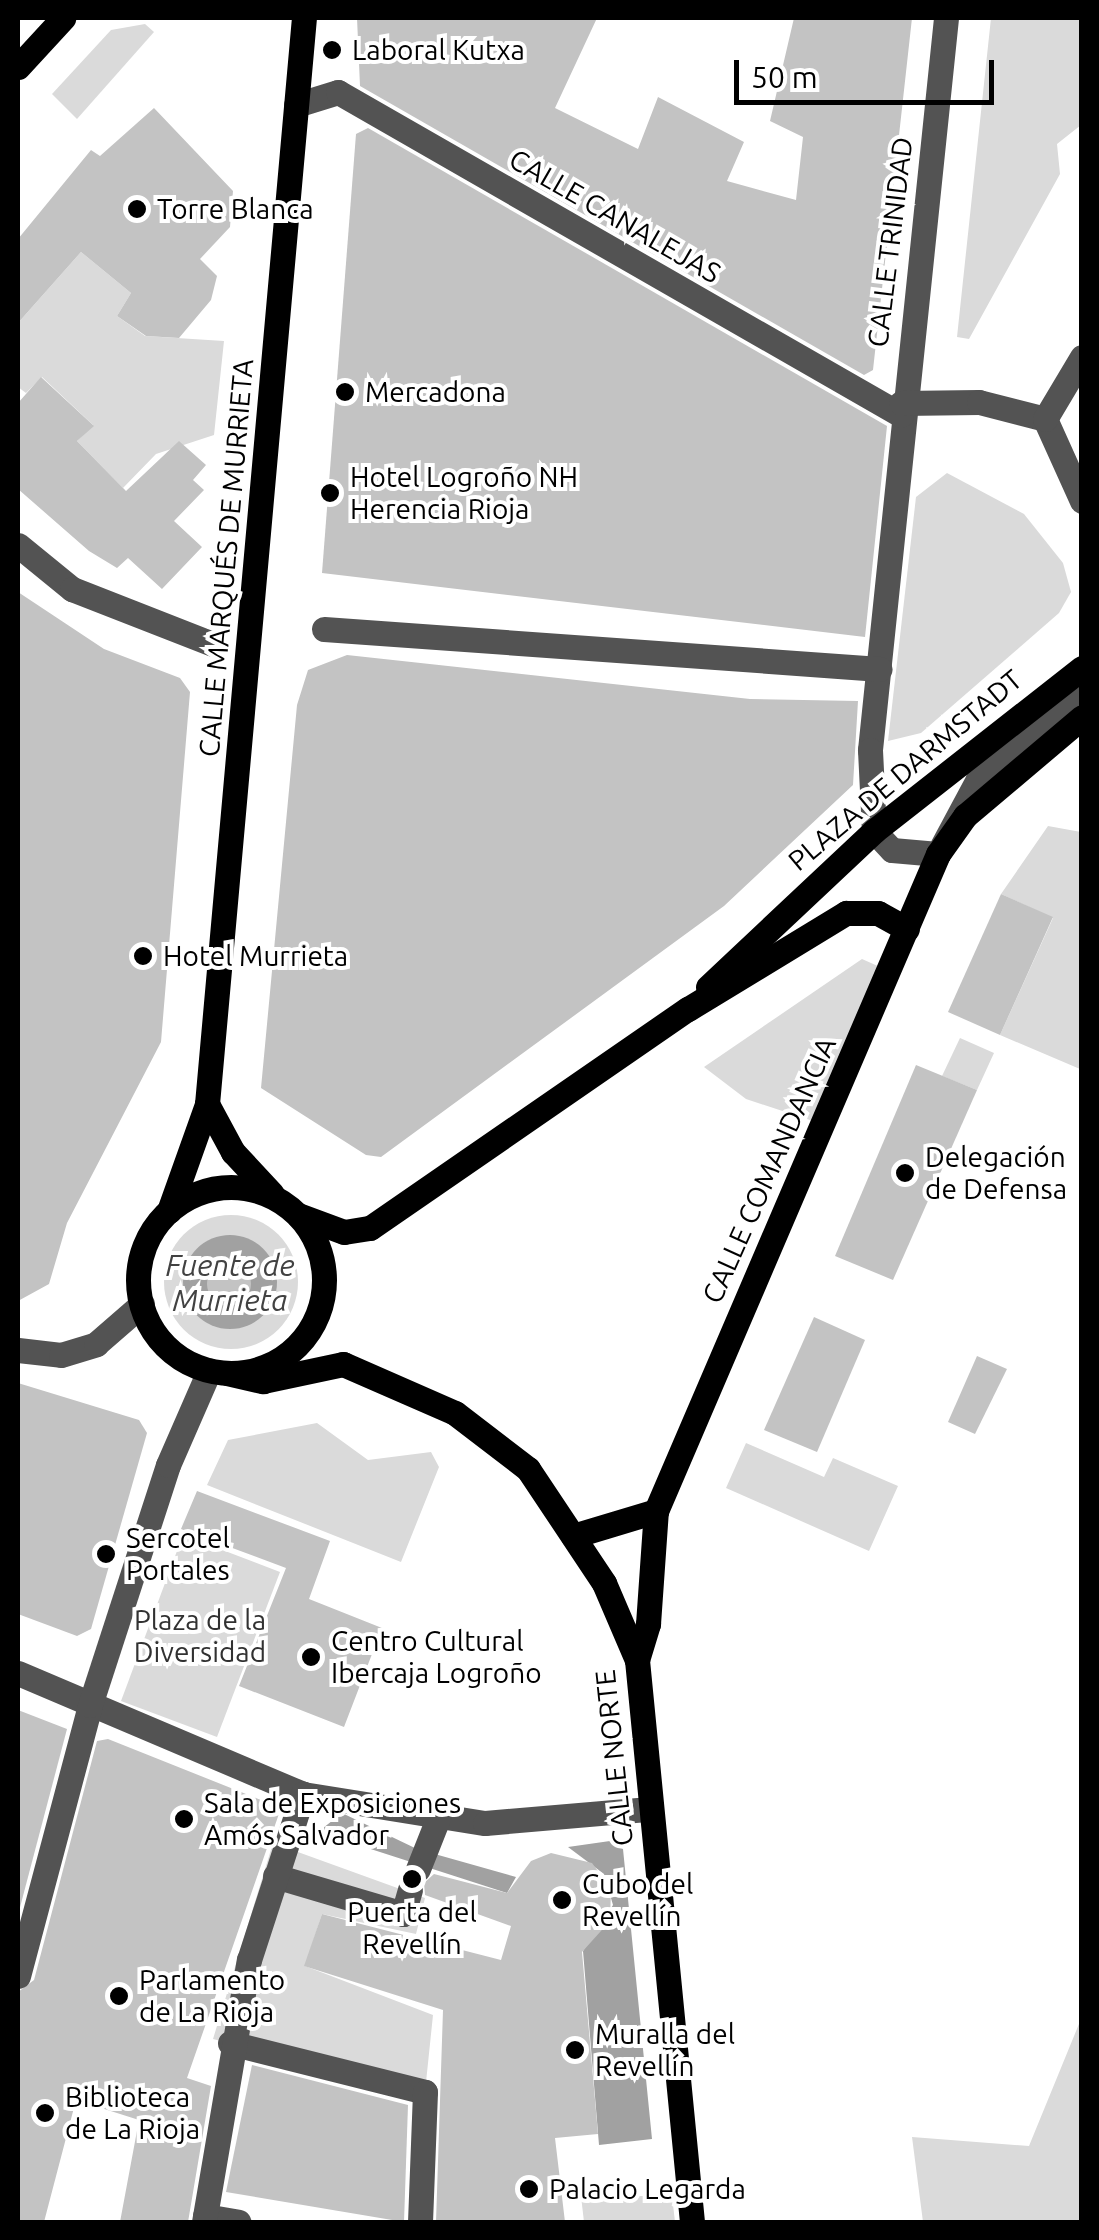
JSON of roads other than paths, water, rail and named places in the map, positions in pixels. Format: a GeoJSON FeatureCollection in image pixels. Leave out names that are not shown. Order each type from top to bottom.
{"type":"FeatureCollection","features":[{"type":"Feature","properties":{"kind":"main road"},"geometry":{"type":"LineString","coordinates":[[18,67],[63,18]]}},
{"type":"Feature","properties":{"kind":"main road","name":"CALLE MARQUÉS DE MURRIETA"},"geometry":{"type":"LineString","coordinates":[[168,1211],[207,1104],[304,18]]}},
{"type":"Feature","properties":{"kind":"main road","name":"PLAZA DE DARMSTADT"},"geometry":{"type":"LineString","coordinates":[[688,1009],[769,923],[874,830],[1082,668]]}},
{"type":"Feature","properties":{"kind":"main road"},"geometry":{"type":"LineString","coordinates":[[938,854],[965,816],[1082,717]]}},
{"type":"Feature","properties":{"kind":"main road","name":"CALLE COMANDANCIA"},"geometry":{"type":"LineString","coordinates":[[637,1660],[648,1624],[656,1511],[938,854]]}},
{"type":"Feature","properties":{"kind":"main road"},"geometry":{"type":"LineString","coordinates":[[207,1104],[232,1152],[275,1198],[298,1215],[344,1232],[370,1228],[688,1009],[846,913],[878,913],[907,929]]}},
{"type":"Feature","properties":{"kind":"main road"},"geometry":{"type":"LineString","coordinates":[[275,1198],[221,1187],[168,1211],[146,1244],[142,1304],[166,1347],[218,1372],[278,1361],[314,1323],[324,1275],[298,1215]]}},
{"type":"Feature","properties":{"kind":"main road","name":"CALLE NORTE"},"geometry":{"type":"LineString","coordinates":[[218,1372],[263,1381],[343,1364],[403,1386],[494,1438],[573,1536],[637,1660],[692,2222]]}},
{"type":"Feature","properties":{"kind":"main road"},"geometry":{"type":"LineString","coordinates":[[573,1536],[656,1511]]}},
{"type":"Feature","properties":{"kind":"street","name":"CALLE TRINIDAD"},"geometry":{"type":"LineString","coordinates":[[874,830],[880,669],[901,409],[946,18]]}},
{"type":"Feature","properties":{"kind":"street","name":"CALLE CANALEJAS"},"geometry":{"type":"LineString","coordinates":[[296,105],[338,92],[901,409]]}},
{"type":"Feature","properties":{"kind":"street"},"geometry":{"type":"LineString","coordinates":[[1045,419],[1082,357]]}},
{"type":"Feature","properties":{"kind":"street"},"geometry":{"type":"LineString","coordinates":[[901,409],[978,402],[1045,419]]}},
{"type":"Feature","properties":{"kind":"street"},"geometry":{"type":"LineString","coordinates":[[1045,419],[1082,501]]}},
{"type":"Feature","properties":{"kind":"street"},"geometry":{"type":"LineString","coordinates":[[18,544],[72,589],[212,644]]}},
{"type":"Feature","properties":{"kind":"street"},"geometry":{"type":"LineString","coordinates":[[324,629],[880,669]]}},
{"type":"Feature","properties":{"kind":"street","name":"PLAZA DE DARMSTADT"},"geometry":{"type":"LineString","coordinates":[[938,854],[978,779],[1082,698]]}},
{"type":"Feature","properties":{"kind":"street"},"geometry":{"type":"LineString","coordinates":[[874,830],[892,850],[938,854]]}},
{"type":"Feature","properties":{"kind":"street"},"geometry":{"type":"LineString","coordinates":[[18,1350],[61,1355],[96,1344],[142,1304]]}},
{"type":"Feature","properties":{"kind":"street"},"geometry":{"type":"LineString","coordinates":[[18,1976],[90,1706],[182,1429],[218,1372]]}},
{"type":"Feature","properties":{"kind":"street"},"geometry":{"type":"LineString","coordinates":[[18,1674],[303,1794],[486,1823],[649,1809]]}},
{"type":"Feature","properties":{"kind":"street"},"geometry":{"type":"LineString","coordinates":[[238,2222],[205,2219],[230,2043],[275,1876],[303,1794]]}},
{"type":"Feature","properties":{"kind":"street"},"geometry":{"type":"LineString","coordinates":[[275,1876],[403,1914],[439,1816]]}},
{"type":"Feature","properties":{"kind":"street"},"geometry":{"type":"LineString","coordinates":[[230,2043],[425,2092],[420,2222]]}},
{"type":"Feature","properties":{"kind":"water","name":"Fuente de Murrieta"},"geometry":{"type":"Polygon","coordinates":[[[230,1235],[248,1239],[263,1249],[273,1264],[277,1282],[273,1300],[263,1315],[248,1325],[230,1329],[212,1325],[197,1315],[187,1300],[183,1282],[187,1264],[197,1249],[212,1239],[230,1235]]]}},
{"type":"Feature","properties":{"kind":"water"},"geometry":{"type":"Polygon","coordinates":[[[342,1813],[417,1849],[516,1877],[507,1893],[318,1832],[342,1813]]]}},
{"type":"Feature","properties":{"kind":"water"},"geometry":{"type":"Polygon","coordinates":[[[610,1841],[623,1849],[652,2139],[599,2145],[583,1951],[613,1905],[604,1874],[568,1847],[610,1841]]]}},
{"type":"Feature","properties":{"kind":"place","name":"Laboral Kutxa"},"geometry":{"type":"Point","coordinates":[332,50]}},
{"type":"Feature","properties":{"kind":"place","name":"Torre Blanca"},"geometry":{"type":"Point","coordinates":[137,209]}},
{"type":"Feature","properties":{"kind":"place","name":"Mercadona"},"geometry":{"type":"Point","coordinates":[345,392]}},
{"type":"Feature","properties":{"kind":"place","name":"Hotel Logroño NH Herencia Rioja"},"geometry":{"type":"Point","coordinates":[330,493]}},
{"type":"Feature","properties":{"kind":"place","name":"Hotel Murrieta"},"geometry":{"type":"Point","coordinates":[143,956]}},
{"type":"Feature","properties":{"kind":"place","name":"Delegación de Defensa"},"geometry":{"type":"Point","coordinates":[905,1173]}},
{"type":"Feature","properties":{"kind":"place","name":"Sercotel Portales"},"geometry":{"type":"Point","coordinates":[106,1554]}},
{"type":"Feature","properties":{"kind":"place","name":"Centro Cultural Ibercaja Logroño"},"geometry":{"type":"Point","coordinates":[311,1657]}},
{"type":"Feature","properties":{"kind":"place","name":"Sala de Exposiciones Amós Salvador"},"geometry":{"type":"Point","coordinates":[184,1819]}},
{"type":"Feature","properties":{"kind":"place","name":"Puerta del Revellín"},"geometry":{"type":"Point","coordinates":[412,1879]}},
{"type":"Feature","properties":{"kind":"place","name":"Cubo del Revellín"},"geometry":{"type":"Point","coordinates":[562,1900]}},
{"type":"Feature","properties":{"kind":"place","name":"Parlamento de La Rioja"},"geometry":{"type":"Point","coordinates":[119,1996]}},
{"type":"Feature","properties":{"kind":"place","name":"Muralla del Revellín"},"geometry":{"type":"Point","coordinates":[575,2050]}},
{"type":"Feature","properties":{"kind":"place","name":"Biblioteca de La Rioja"},"geometry":{"type":"Point","coordinates":[45,2113]}},
{"type":"Feature","properties":{"kind":"place","name":"Palacio Legarda"},"geometry":{"type":"Point","coordinates":[529,2189]}},
{"type":"Feature","properties":{"kind":"park label","name":"Plaza de la Diversidad"},"geometry":{"type":"Point","coordinates":[200,1636]}}]}
